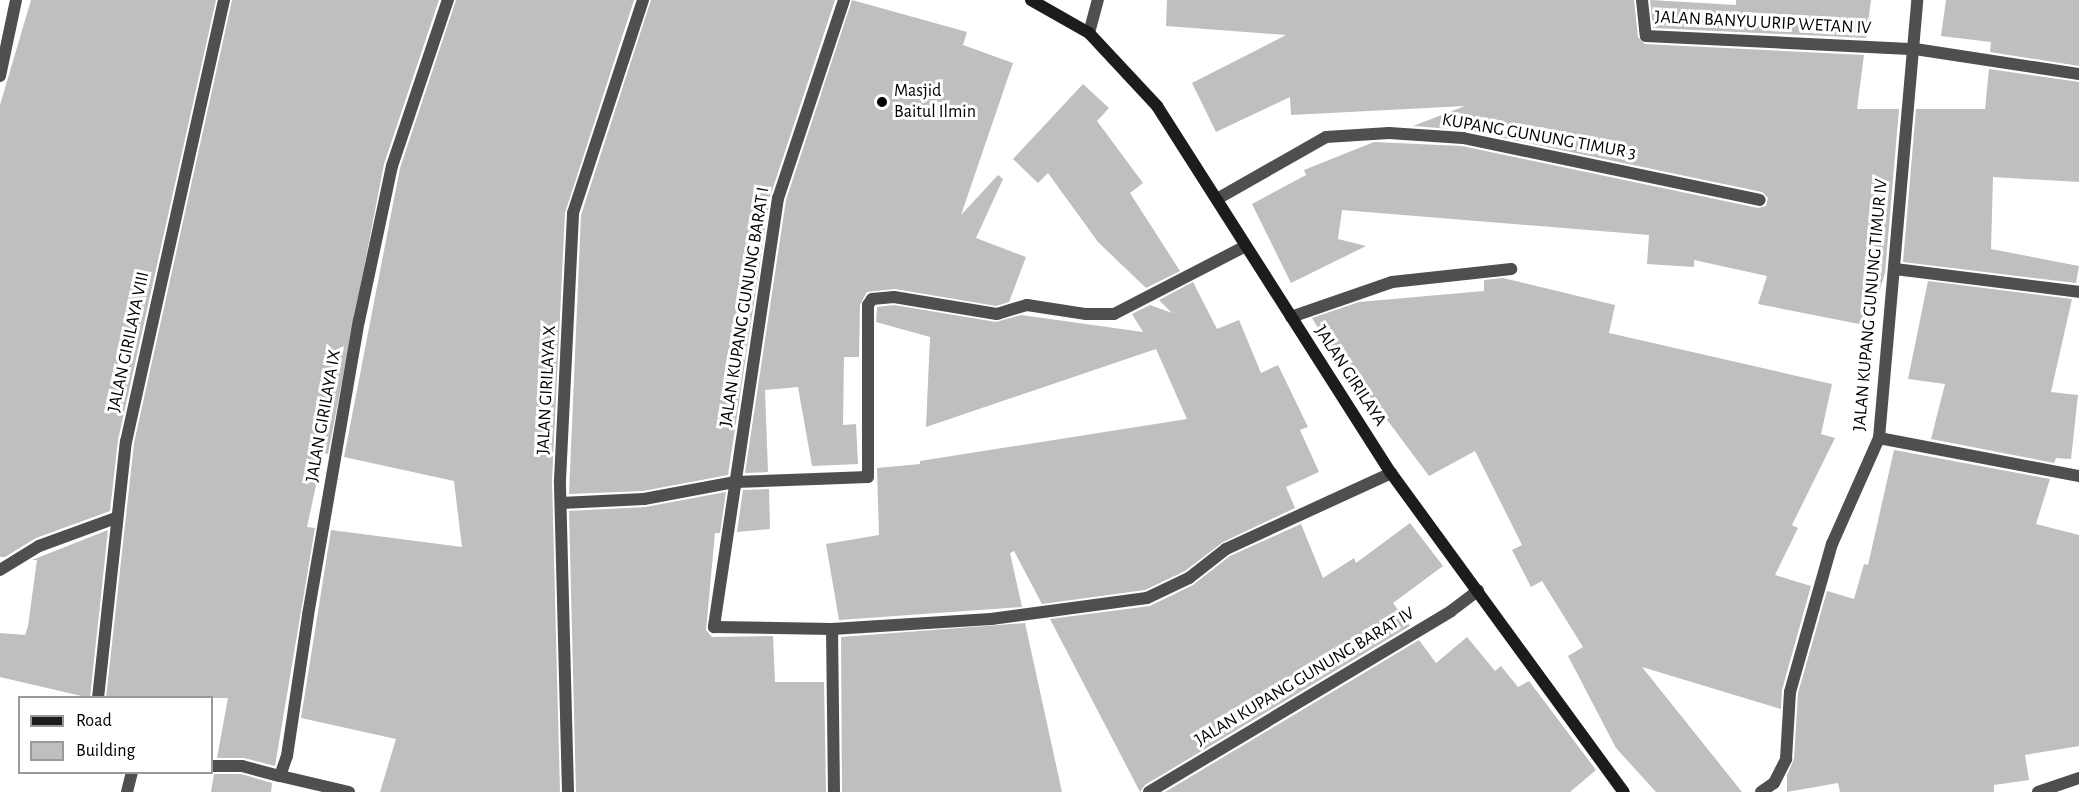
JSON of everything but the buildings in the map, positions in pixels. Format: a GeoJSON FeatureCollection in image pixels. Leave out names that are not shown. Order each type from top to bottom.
{"type":"FeatureCollection","features":[{"type":"Feature","properties":{"kind":"street"},"geometry":{"type":"LineString","coordinates":[[0,76],[16,0]]}},
{"type":"Feature","properties":{"kind":"street","name":"JALAN GIRILAYA VIII"},"geometry":{"type":"LineString","coordinates":[[98,696],[126,442],[224,0]]}},
{"type":"Feature","properties":{"kind":"street","name":"JALAN GIRILAYA IX"},"geometry":{"type":"LineString","coordinates":[[280,776],[287,756],[308,615],[359,321],[389,177],[448,0]]}},
{"type":"Feature","properties":{"kind":"street","name":"JALAN GIRILAYA X"},"geometry":{"type":"LineString","coordinates":[[568,792],[561,502],[573,213],[643,0]]}},
{"type":"Feature","properties":{"kind":"street","name":"JALAN KUPANG GUNUNG BARAT I"},"geometry":{"type":"LineString","coordinates":[[832,629],[714,627],[778,198],[844,0]]}},
{"type":"Feature","properties":{"kind":"street","name":"JALAN GIRILAYA"},"geometry":{"type":"LineString","coordinates":[[1030,0],[1089,33],[1157,106],[1391,472],[1624,792]]}},
{"type":"Feature","properties":{"kind":"street"},"geometry":{"type":"LineString","coordinates":[[1089,33],[1098,0]]}},
{"type":"Feature","properties":{"kind":"street","name":"JALAN BANYU URIP WETAN IV"},"geometry":{"type":"LineString","coordinates":[[1642,0],[1646,36],[1915,49]]}},
{"type":"Feature","properties":{"kind":"street","name":"JALAN KUPANG GUNUNG TIMUR IV"},"geometry":{"type":"LineString","coordinates":[[1761,792],[1774,783],[1786,759],[1790,692],[1832,544],[1879,438],[1895,269],[1899,176],[1915,49],[1917,0]]}},
{"type":"Feature","properties":{"kind":"street"},"geometry":{"type":"LineString","coordinates":[[1915,49],[2079,74]]}},
{"type":"Feature","properties":{"kind":"street","name":"KUPANG GUNUNG TIMUR 3"},"geometry":{"type":"LineString","coordinates":[[1216,199],[1326,137],[1389,133],[1463,138],[1760,200]]}},
{"type":"Feature","properties":{"kind":"street"},"geometry":{"type":"LineString","coordinates":[[561,502],[644,499],[735,483],[868,477],[868,305],[872,299],[894,297],[997,314],[1027,305],[1086,314],[1114,314],[1246,246]]}},
{"type":"Feature","properties":{"kind":"street"},"geometry":{"type":"LineString","coordinates":[[1291,317],[1392,282],[1511,269]]}},
{"type":"Feature","properties":{"kind":"street"},"geometry":{"type":"LineString","coordinates":[[1895,269],[2079,292]]}},
{"type":"Feature","properties":{"kind":"street"},"geometry":{"type":"LineString","coordinates":[[1879,438],[2079,477]]}},
{"type":"Feature","properties":{"kind":"street"},"geometry":{"type":"LineString","coordinates":[[834,792],[832,629],[991,620],[1147,598],[1189,578],[1226,549],[1391,472]]}},
{"type":"Feature","properties":{"kind":"street"},"geometry":{"type":"LineString","coordinates":[[0,570],[39,546],[116,518]]}},
{"type":"Feature","properties":{"kind":"street","name":"JALAN KUPANG GUNUNG BARAT IV"},"geometry":{"type":"LineString","coordinates":[[1149,792],[1451,611],[1478,591]]}},
{"type":"Feature","properties":{"kind":"street"},"geometry":{"type":"LineString","coordinates":[[213,766],[242,766],[349,792]]}},
{"type":"Feature","properties":{"kind":"street"},"geometry":{"type":"LineString","coordinates":[[127,792],[132,774]]}},
{"type":"Feature","properties":{"kind":"street"},"geometry":{"type":"LineString","coordinates":[[2038,792],[2079,778]]}},
{"type":"Feature","properties":{"kind":"place","name":"Masjid Baitul Ilmin"},"geometry":{"type":"Point","coordinates":[882,102]}}]}
